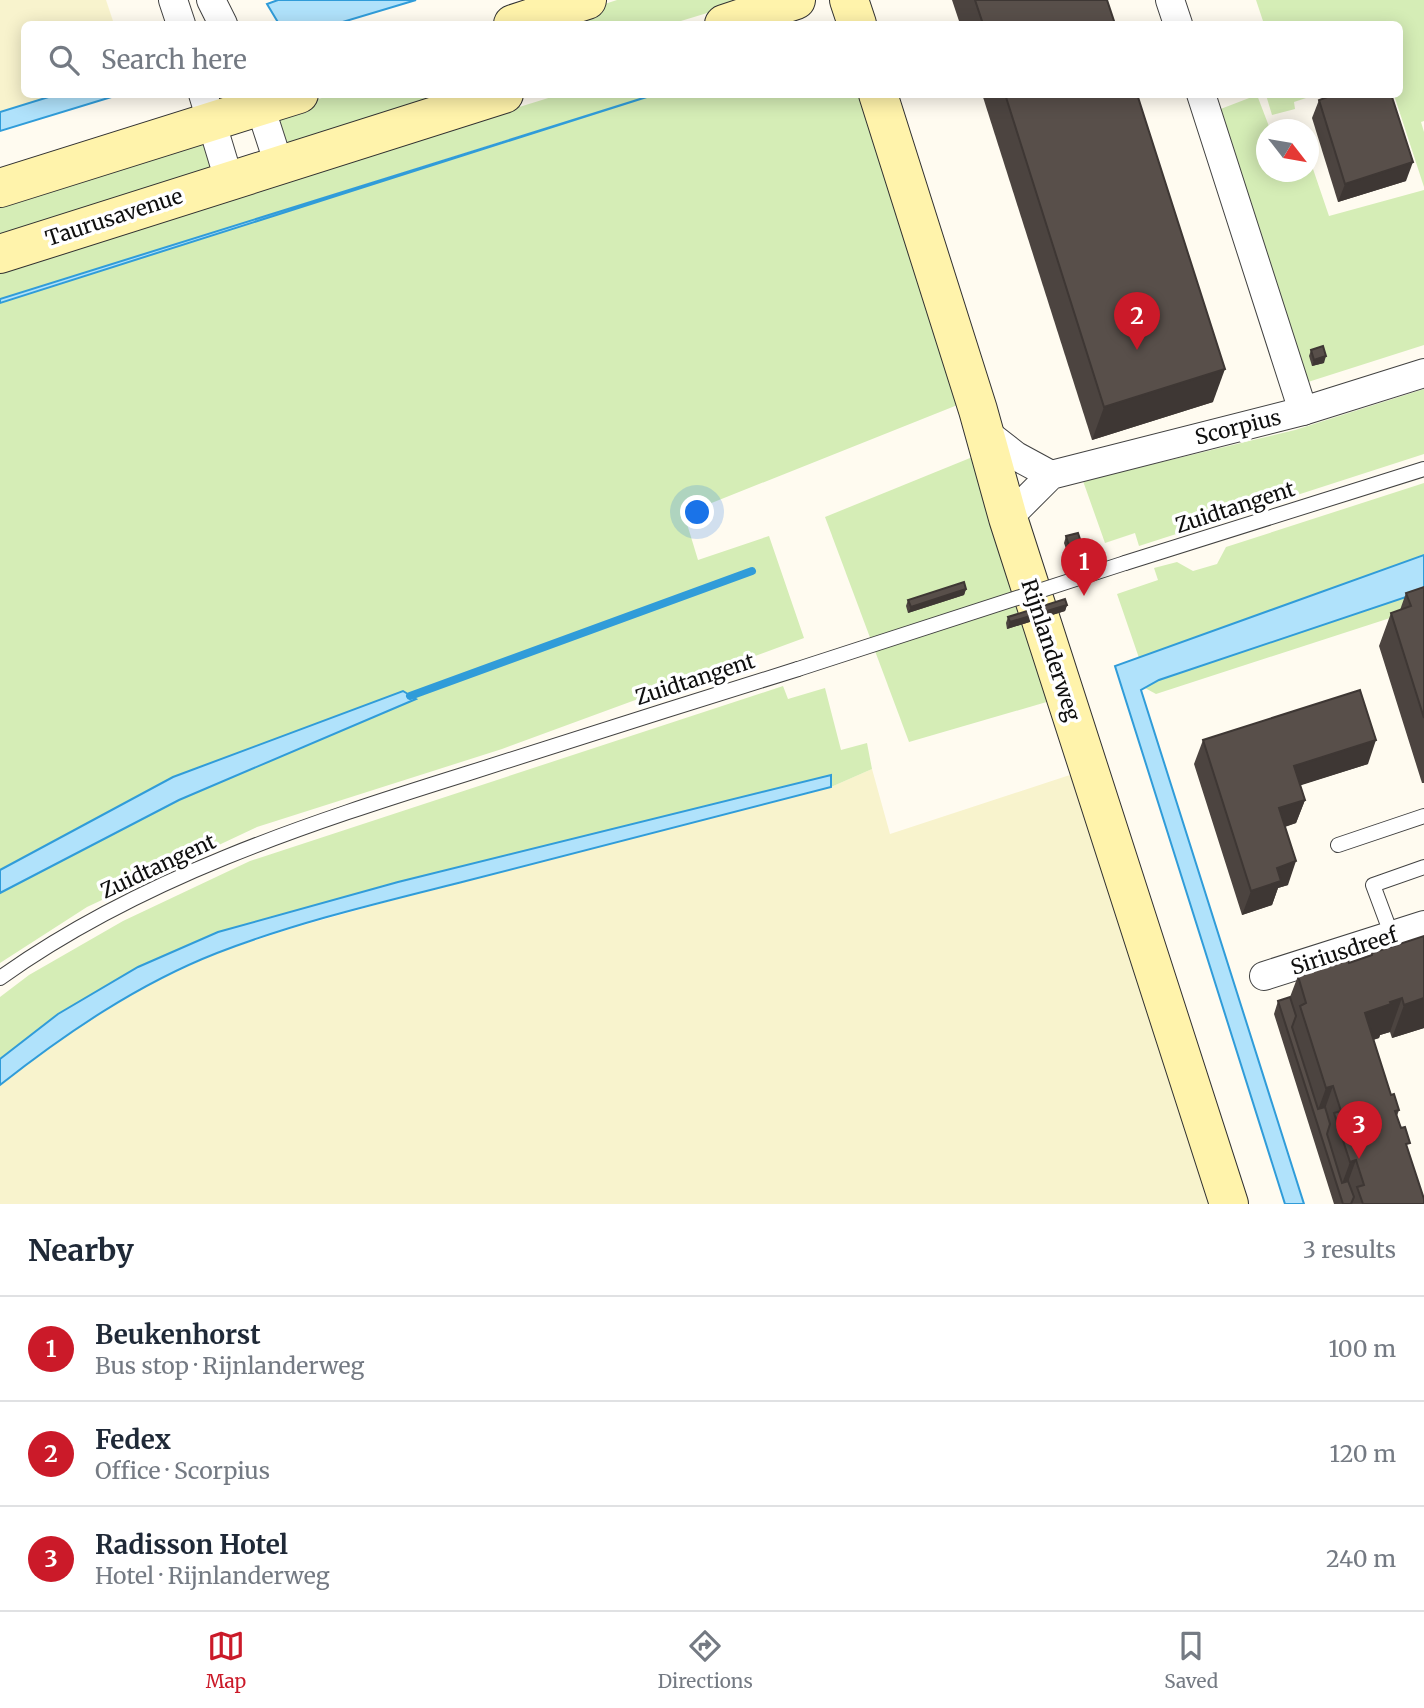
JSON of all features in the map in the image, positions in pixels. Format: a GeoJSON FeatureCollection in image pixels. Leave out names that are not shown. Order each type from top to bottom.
{"type":"FeatureCollection","features":[{"type":"Feature","properties":{"kind":"street"},"geometry":{"type":"LineString","coordinates":[[173,0],[180,21]]}},
{"type":"Feature","properties":{"kind":"street"},"geometry":{"type":"LineString","coordinates":[[211,0],[222,21]]}},
{"type":"Feature","properties":{"kind":"street"},"geometry":{"type":"LineString","coordinates":[[522,21],[587,0]]}},
{"type":"Feature","properties":{"kind":"street"},"geometry":{"type":"LineString","coordinates":[[733,21],[796,0]]}},
{"type":"Feature","properties":{"kind":"street"},"geometry":{"type":"LineString","coordinates":[[849,0],[855,21]]}},
{"type":"Feature","properties":{"kind":"street"},"geometry":{"type":"LineString","coordinates":[[1170,0],[1177,21]]}},
{"type":"Feature","properties":{"kind":"street","name":"Taurusavenue"},"geometry":{"type":"LineString","coordinates":[[0,254],[491,98]]}},
{"type":"Feature","properties":{"kind":"street","name":"Rijnlanderweg"},"geometry":{"type":"LineString","coordinates":[[879,98],[984,431],[1008,518],[1229,1204]]}},
{"type":"Feature","properties":{"kind":"street"},"geometry":{"type":"LineString","coordinates":[[1202,98],[1303,411]]}},
{"type":"Feature","properties":{"kind":"street"},"geometry":{"type":"LineString","coordinates":[[0,188],[207,108],[259,100],[279,165]]}},
{"type":"Feature","properties":{"kind":"street"},"geometry":{"type":"LineString","coordinates":[[207,108],[229,180]]}},
{"type":"Feature","properties":{"kind":"street","name":"Scorpius"},"geometry":{"type":"LineString","coordinates":[[1051,475],[1303,411],[1424,373]]}},
{"type":"Feature","properties":{"kind":"street"},"geometry":{"type":"LineString","coordinates":[[984,431],[1016,456],[1051,475],[1008,518]]}},
{"type":"Feature","properties":{"kind":"street","name":"Siriusdreef"},"geometry":{"type":"LineString","coordinates":[[1264,976],[1424,925]]}},
{"type":"Feature","properties":{"kind":"lane","name":"Zuidtangent"},"geometry":{"type":"LineString","coordinates":[[0,978],[92,920],[204,865],[328,818],[1424,469]]}},
{"type":"Feature","properties":{"kind":"lane"},"geometry":{"type":"LineString","coordinates":[[1338,845],[1424,816]]}},
{"type":"Feature","properties":{"kind":"lane"},"geometry":{"type":"LineString","coordinates":[[1392,936],[1373,886],[1424,867]]}},
{"type":"Feature","properties":{"kind":"shaded area"},"geometry":{"type":"Polygon","coordinates":[[[0,0],[106,0],[113,21],[21,21],[21,98],[45,98],[0,112],[0,0]]]}},
{"type":"Feature","properties":{"kind":"shaded area"},"geometry":{"type":"Polygon","coordinates":[[[872,769],[890,834],[1085,770],[1219,1204],[0,1204],[0,1085],[61,1038],[145,987],[216,953],[293,928],[831,787],[872,769]]]}},
{"type":"Feature","properties":{"kind":"green space"},"geometry":{"type":"Polygon","coordinates":[[[617,0],[750,0],[681,21],[552,21],[617,0]]]}},
{"type":"Feature","properties":{"kind":"green space"},"geometry":{"type":"Polygon","coordinates":[[[1256,0],[1424,0],[1424,121],[1421,122],[1424,132],[1424,187],[1395,98],[1403,98],[1403,21],[1263,21],[1256,0]]]}},
{"type":"Feature","properties":{"kind":"green space"},"geometry":{"type":"Polygon","coordinates":[[[322,98],[435,98],[289,143],[277,133],[281,111],[322,98]]]}},
{"type":"Feature","properties":{"kind":"green space"},"geometry":{"type":"Polygon","coordinates":[[[548,98],[864,98],[960,404],[684,514],[698,560],[769,536],[804,638],[502,749],[257,827],[87,907],[0,963],[0,893],[179,800],[415,699],[403,691],[173,777],[0,870],[0,303],[555,125],[0,299],[0,268],[548,98]]]}},
{"type":"Feature","properties":{"kind":"green space"},"geometry":{"type":"Polygon","coordinates":[[[1249,98],[1258,98],[1266,119],[1256,119],[1256,182],[1317,182],[1329,216],[1424,190],[1424,345],[1308,382],[1218,110],[1249,98]]]}},
{"type":"Feature","properties":{"kind":"green space"},"geometry":{"type":"Polygon","coordinates":[[[1267,98],[1306,98],[1294,102],[1295,109],[1272,115],[1267,98]]]}},
{"type":"Feature","properties":{"kind":"green space"},"geometry":{"type":"Polygon","coordinates":[[[194,138],[211,145],[213,162],[206,172],[0,238],[0,200],[194,138]]]}},
{"type":"Feature","properties":{"kind":"green space"},"geometry":{"type":"Polygon","coordinates":[[[1424,389],[1424,454],[1139,546],[1135,533],[1105,543],[1083,481],[1295,430],[1424,389]]]}},
{"type":"Feature","properties":{"kind":"green space"},"geometry":{"type":"Polygon","coordinates":[[[975,456],[1050,701],[909,742],[825,517],[975,456]]]}},
{"type":"Feature","properties":{"kind":"green space"},"geometry":{"type":"Polygon","coordinates":[[[1424,483],[1424,555],[1139,658],[1117,594],[1158,580],[1154,568],[1177,562],[1193,571],[1217,564],[1226,547],[1424,483]]]}},
{"type":"Feature","properties":{"kind":"green space"},"geometry":{"type":"Polygon","coordinates":[[[1424,591],[1424,607],[1156,694],[1145,688],[1159,680],[1424,591]]]}},
{"type":"Feature","properties":{"kind":"green space"},"geometry":{"type":"Polygon","coordinates":[[[783,686],[788,699],[825,688],[841,750],[867,743],[872,769],[831,787],[831,776],[398,882],[218,932],[138,967],[58,1014],[0,1059],[0,997],[29,975],[123,921],[250,861],[783,686]]]}},
{"type":"Feature","properties":{"kind":"water"},"geometry":{"type":"Polygon","coordinates":[[[278,0],[416,0],[346,21],[277,21],[267,4],[278,0]]]}},
{"type":"Feature","properties":{"kind":"water"},"geometry":{"type":"Polygon","coordinates":[[[45,98],[108,98],[0,131],[0,112],[45,98]]]}},
{"type":"Feature","properties":{"kind":"water"},"geometry":{"type":"Polygon","coordinates":[[[643,98],[644,98],[0,303],[0,299],[643,98]]]}},
{"type":"Feature","properties":{"kind":"water"},"geometry":{"type":"Polygon","coordinates":[[[1424,555],[1424,591],[1159,680],[1141,690],[1304,1204],[1285,1204],[1115,666],[1424,555]]]}},
{"type":"Feature","properties":{"kind":"water"},"geometry":{"type":"Polygon","coordinates":[[[403,691],[416,699],[179,800],[0,893],[0,870],[173,777],[403,691]]]}},
{"type":"Feature","properties":{"kind":"water"},"geometry":{"type":"Polygon","coordinates":[[[831,775],[831,787],[340,913],[217,953],[159,979],[104,1011],[0,1085],[0,1059],[58,1014],[138,967],[218,932],[398,882],[831,775]]]}},
{"type":"Feature","properties":{"kind":"building"},"geometry":{"type":"Polygon","coordinates":[[[975,0],[1107,0],[1114,21],[982,21],[975,0]]]}},
{"type":"Feature","properties":{"kind":"building"},"geometry":{"type":"Polygon","coordinates":[[[1006,98],[1138,98],[1225,369],[1104,407],[1006,98]]]}},
{"type":"Feature","properties":{"kind":"building"},"geometry":{"type":"Polygon","coordinates":[[[1392,98],[1413,162],[1345,184],[1319,100],[1392,98]]]}},
{"type":"Feature","properties":{"kind":"building"},"geometry":{"type":"Polygon","coordinates":[[[1323,346],[1326,356],[1314,360],[1311,350],[1323,346]]]}},
{"type":"Feature","properties":{"kind":"building"},"geometry":{"type":"Polygon","coordinates":[[[1078,533],[1081,542],[1069,546],[1066,536],[1078,533]]]}},
{"type":"Feature","properties":{"kind":"building"},"geometry":{"type":"Polygon","coordinates":[[[964,582],[966,589],[911,607],[908,600],[964,582]]]}},
{"type":"Feature","properties":{"kind":"building"},"geometry":{"type":"Polygon","coordinates":[[[1424,587],[1424,718],[1391,613],[1411,606],[1406,593],[1424,587]]]}},
{"type":"Feature","properties":{"kind":"building"},"geometry":{"type":"Polygon","coordinates":[[[1065,599],[1067,605],[1010,622],[1008,617],[1065,599]]]}},
{"type":"Feature","properties":{"kind":"building"},"geometry":{"type":"Polygon","coordinates":[[[1360,690],[1376,740],[1294,766],[1305,800],[1279,808],[1296,861],[1277,868],[1281,881],[1251,891],[1203,740],[1360,690]]]}},
{"type":"Feature","properties":{"kind":"building"},"geometry":{"type":"Polygon","coordinates":[[[1424,936],[1424,998],[1404,1005],[1402,998],[1365,1013],[1391,1095],[1394,1094],[1399,1110],[1395,1111],[1401,1128],[1405,1127],[1410,1143],[1406,1144],[1424,1204],[1363,1204],[1357,1187],[1364,1185],[1356,1160],[1350,1162],[1334,1113],[1341,1111],[1333,1086],[1326,1088],[1300,1006],[1306,1003],[1298,976],[1348,960],[1349,963],[1424,936]]]}},
{"type":"Feature","properties":{"kind":"building"},"geometry":{"type":"Polygon","coordinates":[[[1290,997],[1296,1016],[1292,1027],[1318,1109],[1325,1107],[1330,1124],[1327,1134],[1342,1183],[1348,1181],[1354,1197],[1351,1204],[1343,1204],[1278,1001],[1290,997]]]}},
{"type":"Feature","properties":{"kind":"waterway"},"geometry":{"type":"LineString","coordinates":[[410,696],[752,571]]}},
{"type":"Feature","properties":{"kind":"place","name":"Fedex"},"geometry":{"type":"Point","coordinates":[1137,350]}},
{"type":"Feature","properties":{"kind":"place","name":"Beukenhorst"},"geometry":{"type":"Point","coordinates":[1084,596]}},
{"type":"Feature","properties":{"kind":"place","name":"Radisson Hotel"},"geometry":{"type":"Point","coordinates":[1359,1159]}}]}
